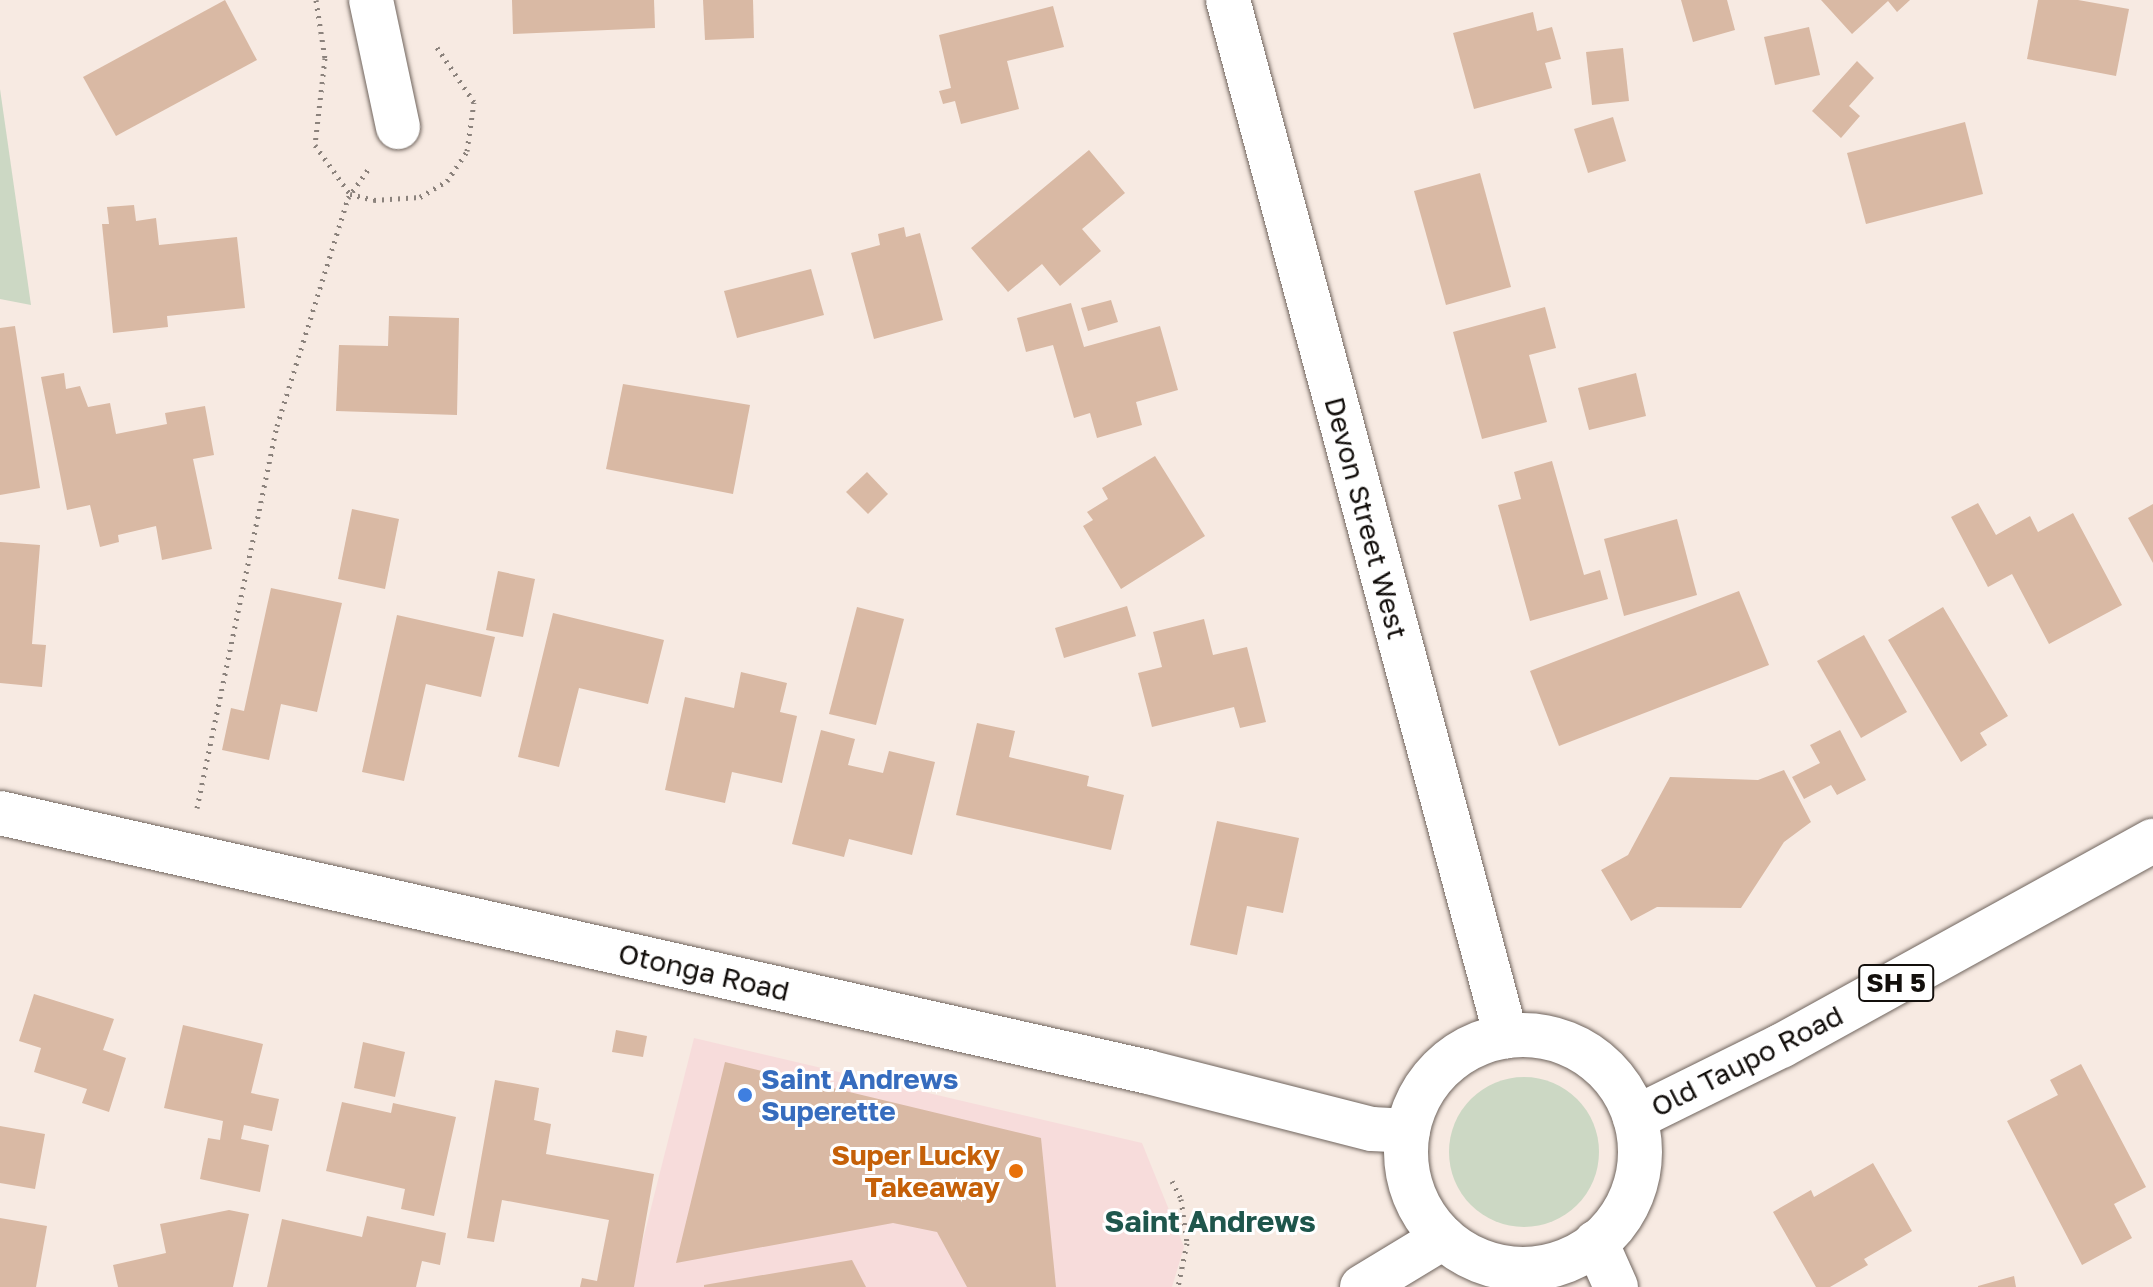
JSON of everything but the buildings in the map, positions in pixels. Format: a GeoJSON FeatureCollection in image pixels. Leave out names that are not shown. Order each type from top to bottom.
{"type":"FeatureCollection","features":[{"type":"Feature","properties":{"kind":"main road"},"geometry":{"type":"LineString","coordinates":[[371,0],[398,127]]}},
{"type":"Feature","properties":{"kind":"main road","name":"Devon Street West"},"geometry":{"type":"LineString","coordinates":[[1228,0],[1506,1036]]}},
{"type":"Feature","properties":{"kind":"main road","name":"Otonga Road"},"geometry":{"type":"LineString","coordinates":[[0,813],[1148,1072],[1356,1126],[1408,1131]]}},
{"type":"Feature","properties":{"kind":"main road","name":"Old Taupo Road"},"geometry":{"type":"LineString","coordinates":[[1635,1118],[1781,1046],[2153,841]]}},
{"type":"Feature","properties":{"kind":"main road"},"geometry":{"type":"LineString","coordinates":[[1506,1036],[1538,1036],[1571,1045],[1598,1063],[1621,1087],[1635,1118],[1640,1147],[1633,1190],[1613,1226],[1596,1242],[1549,1268],[1511,1270],[1475,1260],[1443,1238],[1412,1189],[1406,1160],[1408,1131],[1420,1097],[1442,1067],[1471,1047],[1506,1036]]}},
{"type":"Feature","properties":{"kind":"main road"},"geometry":{"type":"LineString","coordinates":[[1362,1287],[1443,1238]]}},
{"type":"Feature","properties":{"kind":"main road"},"geometry":{"type":"LineString","coordinates":[[1596,1242],[1616,1287]]}},
{"type":"Feature","properties":{"kind":"path"},"geometry":{"type":"LineString","coordinates":[[316,0],[325,58],[315,145],[350,194]]}},
{"type":"Feature","properties":{"kind":"path"},"geometry":{"type":"LineString","coordinates":[[187,856],[277,426],[350,194],[398,127]]}},
{"type":"Feature","properties":{"kind":"path"},"geometry":{"type":"LineString","coordinates":[[1172,1181],[1181,1199],[1187,1243],[1178,1287]]}},
{"type":"Feature","properties":{"kind":"shaded area"},"geometry":{"type":"Polygon","coordinates":[[[694,1038],[1142,1143],[1184,1247],[1172,1287],[631,1287],[694,1038]]]}},
{"type":"Feature","properties":{"kind":"green space"},"geometry":{"type":"Polygon","coordinates":[[[0,89],[31,305],[0,299],[0,89]]]}},
{"type":"Feature","properties":{"kind":"green space"},"geometry":{"type":"Polygon","coordinates":[[[1524,1077],[1553,1083],[1577,1099],[1593,1123],[1599,1152],[1593,1181],[1577,1205],[1553,1221],[1524,1227],[1495,1221],[1471,1205],[1455,1181],[1449,1152],[1455,1123],[1471,1099],[1495,1083],[1524,1077]]]}},
{"type":"Feature","properties":{"kind":"place","name":"Saint Andrews Superette"},"geometry":{"type":"Point","coordinates":[745,1095]}},
{"type":"Feature","properties":{"kind":"place","name":"Super Lucky Takeaway"},"geometry":{"type":"Point","coordinates":[1016,1171]}},
{"type":"Feature","properties":{"kind":"district","name":"Saint Andrews"},"geometry":{"type":"Point","coordinates":[1210,1221]}}]}
